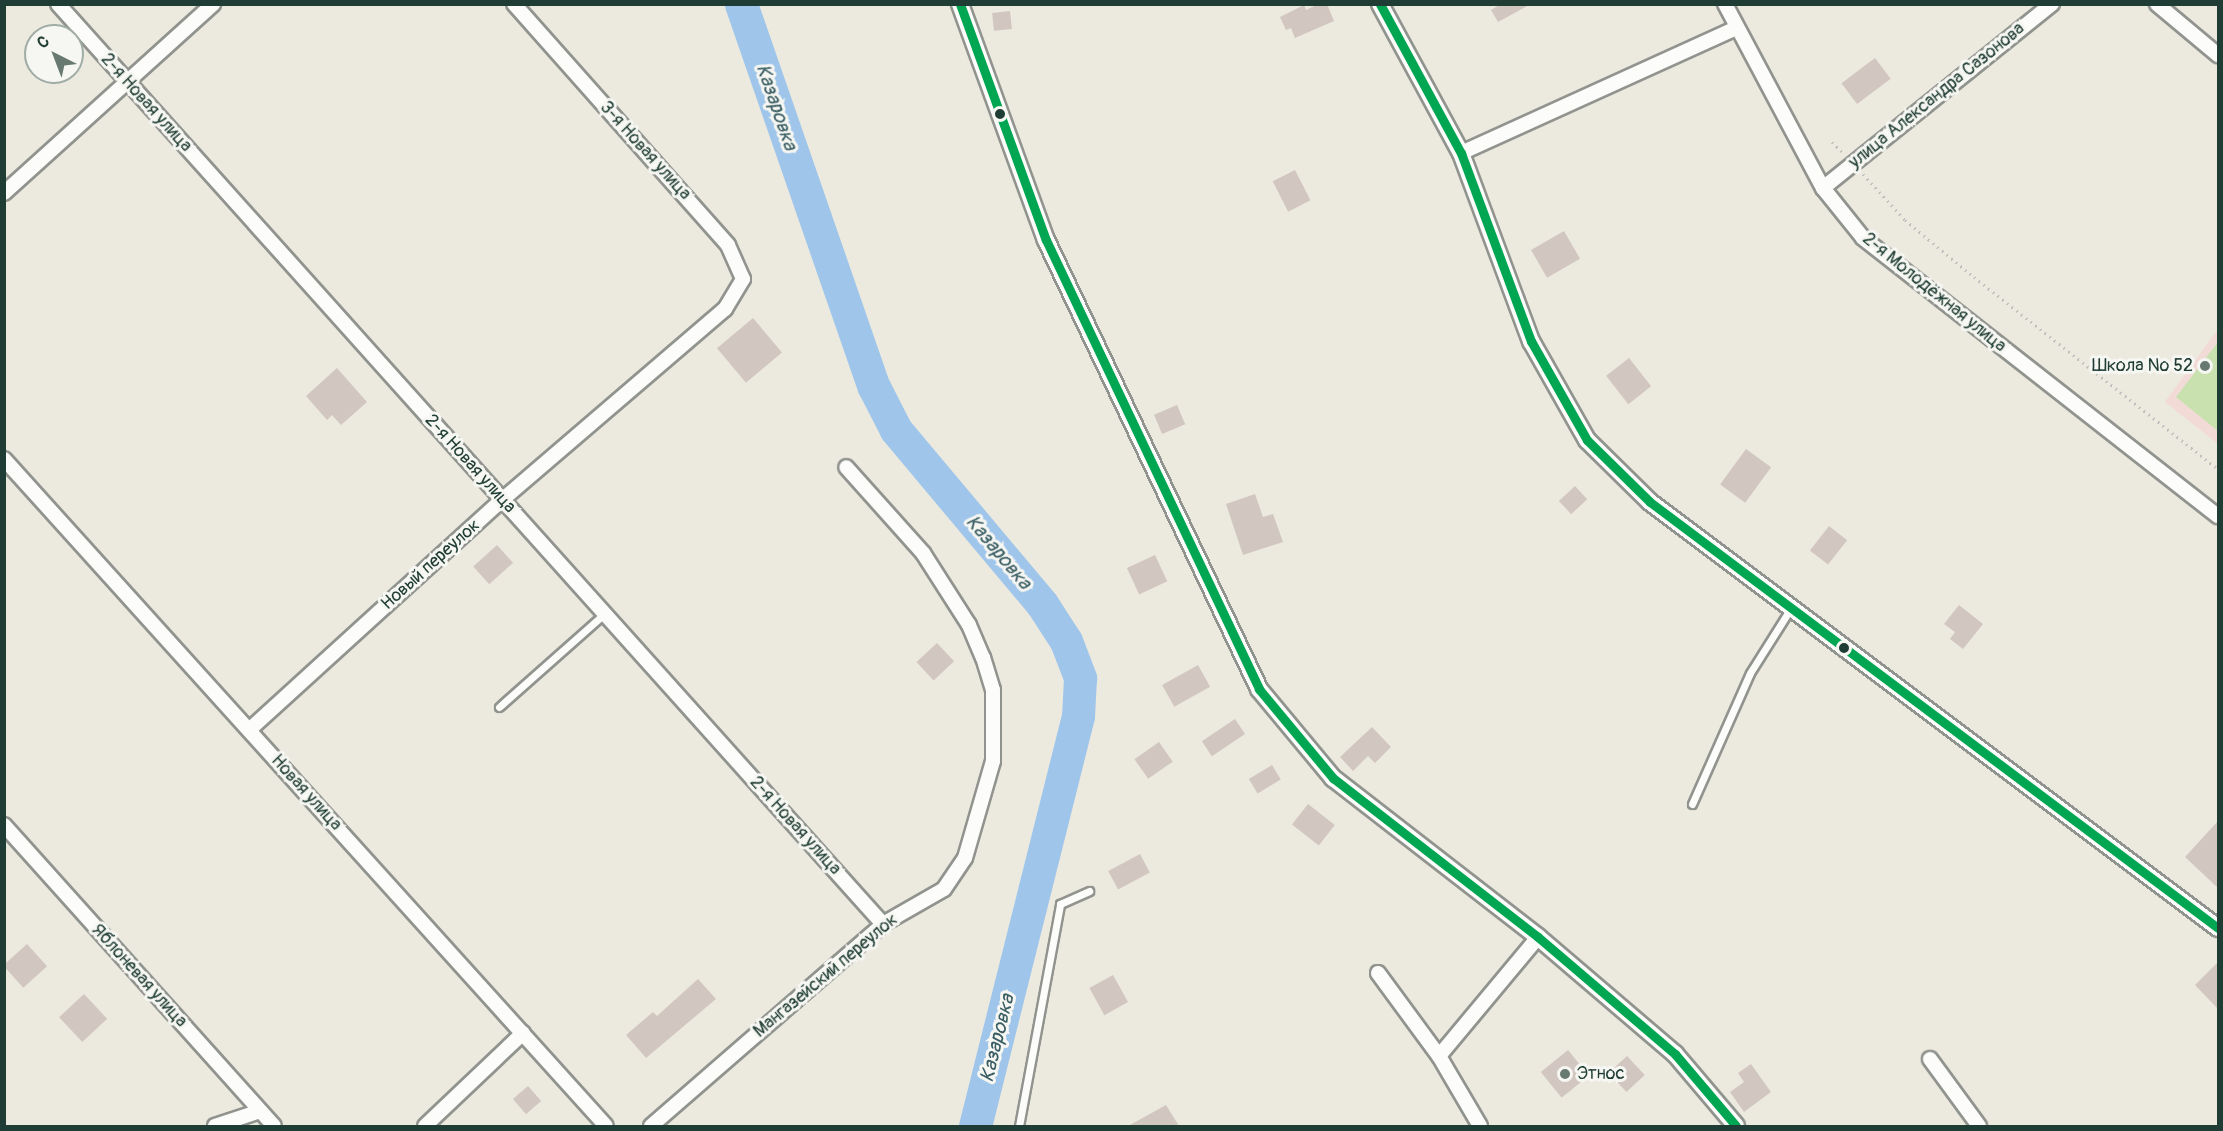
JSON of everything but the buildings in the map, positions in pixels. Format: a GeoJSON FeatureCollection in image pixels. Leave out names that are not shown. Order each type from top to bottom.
{"type":"FeatureCollection","features":[{"type":"Feature","properties":{"kind":"street","name":"2-я Новая улица"},"geometry":{"type":"LineString","coordinates":[[58,4],[883,924]]}},
{"type":"Feature","properties":{"kind":"street"},"geometry":{"type":"LineString","coordinates":[[4,193],[213,4]]}},
{"type":"Feature","properties":{"kind":"street","name":"3-я Новая улица"},"geometry":{"type":"LineString","coordinates":[[514,4],[728,245],[743,279],[725,309]]}},
{"type":"Feature","properties":{"kind":"street"},"geometry":{"type":"LineString","coordinates":[[960,4],[1046,240],[1259,689],[1333,778],[1538,937],[1675,1054],[1736,1126]]}},
{"type":"Feature","properties":{"kind":"street"},"geometry":{"type":"LineString","coordinates":[[1380,4],[1461,153],[1531,341],[1587,440],[1650,502],[2218,928]]}},
{"type":"Feature","properties":{"kind":"street","name":"2-я Молодёжная улица"},"geometry":{"type":"LineString","coordinates":[[1725,4],[1823,188],[1863,238],[2218,516]]}},
{"type":"Feature","properties":{"kind":"street","name":"улица Александра Сазонова"},"geometry":{"type":"LineString","coordinates":[[1823,188],[2052,4]]}},
{"type":"Feature","properties":{"kind":"street"},"geometry":{"type":"LineString","coordinates":[[2157,4],[2218,55]]}},
{"type":"Feature","properties":{"kind":"street"},"geometry":{"type":"LineString","coordinates":[[1461,153],[1736,28]]}},
{"type":"Feature","properties":{"kind":"street","name":"Новый переулок"},"geometry":{"type":"LineString","coordinates":[[249,730],[502,500],[725,309]]}},
{"type":"Feature","properties":{"kind":"street","name":"Новая улица"},"geometry":{"type":"LineString","coordinates":[[4,459],[606,1126]]}},
{"type":"Feature","properties":{"kind":"street","name":"Мангазейский переулок"},"geometry":{"type":"LineString","coordinates":[[651,1126],[883,924],[944,889],[965,858],[993,761],[993,690],[969,625],[923,553],[846,467]]}},
{"type":"Feature","properties":{"kind":"street","name":"Яблоневая улица"},"geometry":{"type":"LineString","coordinates":[[4,825],[274,1126]]}},
{"type":"Feature","properties":{"kind":"street"},"geometry":{"type":"LineString","coordinates":[[1439,1056],[1538,937]]}},
{"type":"Feature","properties":{"kind":"street"},"geometry":{"type":"LineString","coordinates":[[1378,973],[1439,1056],[1480,1126]]}},
{"type":"Feature","properties":{"kind":"street"},"geometry":{"type":"LineString","coordinates":[[425,1126],[523,1033]]}},
{"type":"Feature","properties":{"kind":"street"},"geometry":{"type":"LineString","coordinates":[[1930,1059],[1979,1126]]}},
{"type":"Feature","properties":{"kind":"street"},"geometry":{"type":"LineString","coordinates":[[215,1126],[260,1111]]}},
{"type":"Feature","properties":{"kind":"lane"},"geometry":{"type":"LineString","coordinates":[[1692,804],[1750,673],[1791,608]]}},
{"type":"Feature","properties":{"kind":"lane"},"geometry":{"type":"LineString","coordinates":[[499,707],[604,614]]}},
{"type":"Feature","properties":{"kind":"lane"},"geometry":{"type":"LineString","coordinates":[[1019,1126],[1060,904],[1089,891]]}},
{"type":"Feature","properties":{"kind":"path"},"geometry":{"type":"LineString","coordinates":[[1832,142],[1914,227],[2218,469]]}},
{"type":"Feature","properties":{"kind":"shaded area","name":"Школа № 52"},"geometry":{"type":"Polygon","coordinates":[[[2218,329],[2218,444],[2165,402],[2218,329]]]}},
{"type":"Feature","properties":{"kind":"green space","name":"Школа № 52"},"geometry":{"type":"Polygon","coordinates":[[[2218,342],[2218,431],[2176,397],[2218,342]]]}},
{"type":"Feature","properties":{"kind":"waterway","name":"Казаровка"},"geometry":{"type":"LineString","coordinates":[[741,4],[874,387],[896,430],[1042,604],[1066,641],[1080,678],[1078,716],[975,1126]]}},
{"type":"Feature","properties":{"kind":"transit line"},"geometry":{"type":"LineString","coordinates":[[960,4],[1046,240],[1259,689],[1333,778],[1538,937],[1675,1054],[1736,1126]]}},
{"type":"Feature","properties":{"kind":"transit line"},"geometry":{"type":"LineString","coordinates":[[1380,4],[1461,153],[1531,341],[1587,440],[1650,502],[2218,928]]}},
{"type":"Feature","properties":{"kind":"place","name":"Школа № 52"},"geometry":{"type":"Point","coordinates":[2205,366]}},
{"type":"Feature","properties":{"kind":"place","name":"Этнос"},"geometry":{"type":"Point","coordinates":[1565,1074]}}]}
